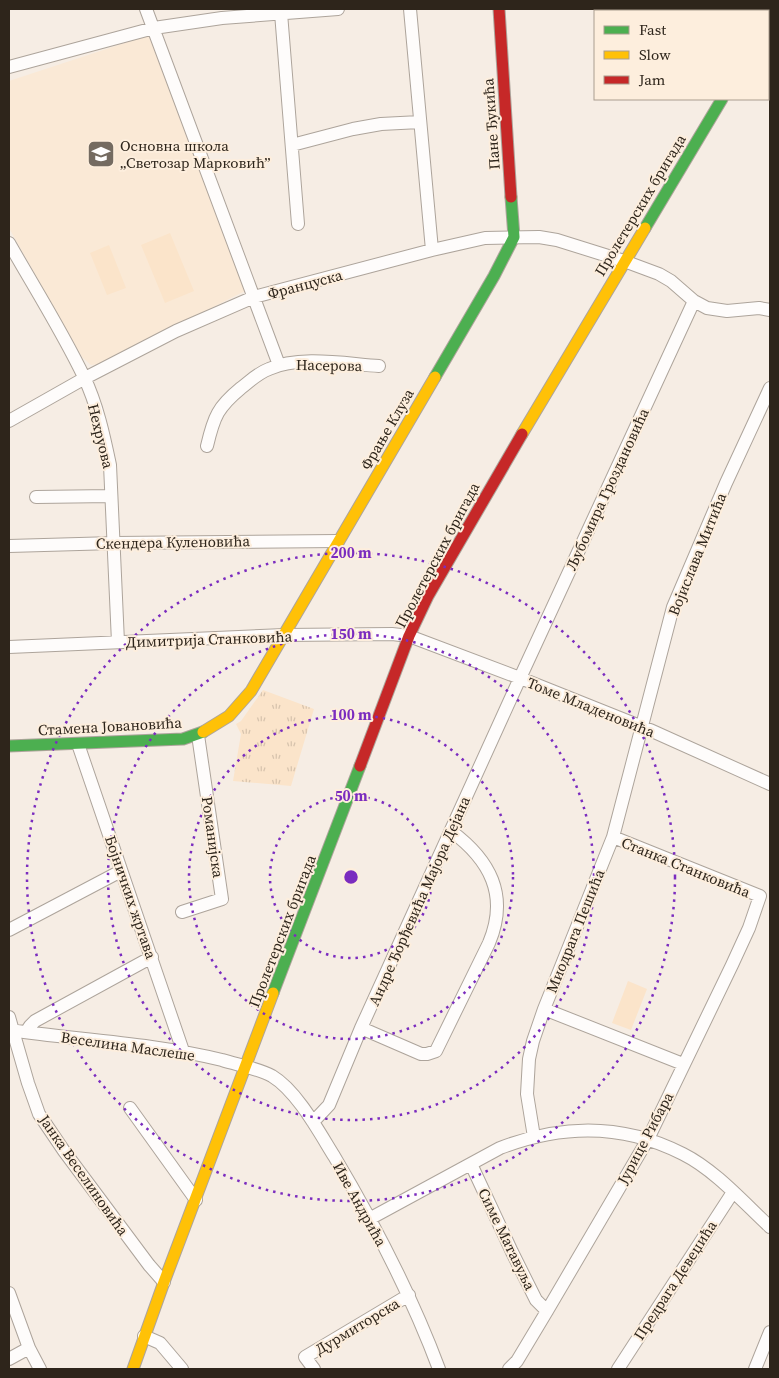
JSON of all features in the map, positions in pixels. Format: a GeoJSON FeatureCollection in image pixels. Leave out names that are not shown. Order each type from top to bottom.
{"type":"FeatureCollection","features":[{"type":"Feature","properties":{"kind":"street","name":"Насерова"},"geometry":{"type":"LineString","coordinates":[[146,9],[279,365]]}},
{"type":"Feature","properties":{"kind":"street"},"geometry":{"type":"LineString","coordinates":[[9,67],[154,28],[222,18],[338,9]]}},
{"type":"Feature","properties":{"kind":"street"},"geometry":{"type":"LineString","coordinates":[[410,9],[432,250]]}},
{"type":"Feature","properties":{"kind":"street","name":"Пане Ђукића"},"geometry":{"type":"LineString","coordinates":[[499,9],[514,237]]}},
{"type":"Feature","properties":{"kind":"street"},"geometry":{"type":"LineString","coordinates":[[281,13],[298,224]]}},
{"type":"Feature","properties":{"kind":"street","name":"Пролетерских бригада"},"geometry":{"type":"LineString","coordinates":[[133,1369],[164,1282],[409,636],[433,588],[624,261],[721,100]]}},
{"type":"Feature","properties":{"kind":"street"},"geometry":{"type":"LineString","coordinates":[[292,145],[353,129],[381,124],[420,122]]}},
{"type":"Feature","properties":{"kind":"street","name":"Фрање Клуза"},"geometry":{"type":"LineString","coordinates":[[284,636],[494,276],[514,237]]}},
{"type":"Feature","properties":{"kind":"street","name":"Француска"},"geometry":{"type":"LineString","coordinates":[[9,422],[85,378],[176,331],[254,297],[485,238],[539,237],[558,240],[624,261],[671,281],[694,301]]}},
{"type":"Feature","properties":{"kind":"street","name":"Нехруова"},"geometry":{"type":"LineString","coordinates":[[9,243],[85,378],[105,441],[110,465],[118,642]]}},
{"type":"Feature","properties":{"kind":"street"},"geometry":{"type":"LineString","coordinates":[[694,301],[707,308],[727,311],[759,308],[770,310]]}},
{"type":"Feature","properties":{"kind":"street","name":"Љубомира Гроздановића"},"geometry":{"type":"LineString","coordinates":[[520,678],[694,301]]}},
{"type":"Feature","properties":{"kind":"street","name":"Насерова"},"geometry":{"type":"LineString","coordinates":[[208,446],[212,425],[217,413],[225,402],[252,378],[268,369],[295,362],[379,366]]}},
{"type":"Feature","properties":{"kind":"street","name":"Војислава Митића"},"geometry":{"type":"LineString","coordinates":[[642,727],[673,607],[726,483],[770,388]]}},
{"type":"Feature","properties":{"kind":"street"},"geometry":{"type":"LineString","coordinates":[[36,497],[112,496]]}},
{"type":"Feature","properties":{"kind":"street","name":"Скендера Куленовића"},"geometry":{"type":"LineString","coordinates":[[9,546],[114,542],[338,541]]}},
{"type":"Feature","properties":{"kind":"street","name":"Димитрија Станковића"},"geometry":{"type":"LineString","coordinates":[[9,647],[284,636],[392,634],[409,636]]}},
{"type":"Feature","properties":{"kind":"street","name":"Стамена Јовановића"},"geometry":{"type":"LineString","coordinates":[[9,746],[182,739],[198,735],[228,718],[237,709],[251,691],[284,636]]}},
{"type":"Feature","properties":{"kind":"street","name":"Томе Младеновића"},"geometry":{"type":"LineString","coordinates":[[409,636],[642,727],[770,784]]}},
{"type":"Feature","properties":{"kind":"street","name":"Андре Ђорђевића Мајора Дејана"},"geometry":{"type":"LineString","coordinates":[[313,1122],[329,1105],[361,1028],[520,678]]}},
{"type":"Feature","properties":{"kind":"street","name":"Миодрага Пешића"},"geometry":{"type":"LineString","coordinates":[[534,1136],[527,1094],[527,1076],[533,1041],[613,837],[642,727]]}},
{"type":"Feature","properties":{"kind":"street","name":"Романијска"},"geometry":{"type":"LineString","coordinates":[[182,912],[222,899],[198,735]]}},
{"type":"Feature","properties":{"kind":"street","name":"Бојничких жртава"},"geometry":{"type":"LineString","coordinates":[[78,744],[183,1051]]}},
{"type":"Feature","properties":{"kind":"street"},"geometry":{"type":"LineString","coordinates":[[361,1028],[421,1054],[436,1051],[489,943],[495,927],[497,910],[497,895],[494,881],[485,864],[472,849],[451,831]]}},
{"type":"Feature","properties":{"kind":"street","name":"Станка Станковића"},"geometry":{"type":"LineString","coordinates":[[613,837],[760,896]]}},
{"type":"Feature","properties":{"kind":"street"},"geometry":{"type":"LineString","coordinates":[[9,930],[121,871]]}},
{"type":"Feature","properties":{"kind":"street","name":"Јурице Рибара"},"geometry":{"type":"LineString","coordinates":[[509,1369],[517,1361],[648,1139],[742,942],[760,896]]}},
{"type":"Feature","properties":{"kind":"street"},"geometry":{"type":"LineString","coordinates":[[26,1032],[35,1021],[152,957]]}},
{"type":"Feature","properties":{"kind":"street"},"geometry":{"type":"LineString","coordinates":[[544,1009],[683,1064]]}},
{"type":"Feature","properties":{"kind":"street","name":"Јанка Веселиновића"},"geometry":{"type":"LineString","coordinates":[[9,1017],[10,1030],[39,1114],[149,1265],[164,1282]]}},
{"type":"Feature","properties":{"kind":"street","name":"Веселина Маслеше"},"geometry":{"type":"LineString","coordinates":[[10,1030],[183,1051],[247,1067]]}},
{"type":"Feature","properties":{"kind":"street","name":"Иве Андрића"},"geometry":{"type":"LineString","coordinates":[[247,1067],[270,1075],[278,1081],[313,1122],[371,1218],[408,1295],[439,1369]]}},
{"type":"Feature","properties":{"kind":"street"},"geometry":{"type":"LineString","coordinates":[[130,1108],[196,1200]]}},
{"type":"Feature","properties":{"kind":"street"},"geometry":{"type":"LineString","coordinates":[[371,1218],[500,1148],[534,1136],[553,1132],[581,1130],[622,1132],[648,1139],[684,1154],[704,1168],[770,1227]]}},
{"type":"Feature","properties":{"kind":"street","name":"Симе Матавуља"},"geometry":{"type":"LineString","coordinates":[[471,1164],[536,1300],[547,1311]]}},
{"type":"Feature","properties":{"kind":"street","name":"Предрага Девеџића"},"geometry":{"type":"LineString","coordinates":[[618,1369],[732,1192]]}},
{"type":"Feature","properties":{"kind":"street"},"geometry":{"type":"LineString","coordinates":[[9,1293],[29,1348],[40,1369]]}},
{"type":"Feature","properties":{"kind":"street","name":"Дурмиторска"},"geometry":{"type":"LineString","coordinates":[[314,1369],[305,1357],[408,1295]]}},
{"type":"Feature","properties":{"kind":"street"},"geometry":{"type":"LineString","coordinates":[[755,1369],[770,1332]]}},
{"type":"Feature","properties":{"kind":"street"},"geometry":{"type":"LineString","coordinates":[[144,1336],[160,1343],[182,1369]]}},
{"type":"Feature","properties":{"kind":"street"},"geometry":{"type":"LineString","coordinates":[[9,1359],[29,1348]]}},
{"type":"Feature","properties":{"kind":"shaded area","name":"Основна школа „Светозар Марковић”"},"geometry":{"type":"Polygon","coordinates":[[[149,35],[245,291],[100,364],[91,365],[82,357],[9,228],[9,81],[149,35]]]}},
{"type":"Feature","properties":{"kind":"green space"},"geometry":{"type":"Polygon","coordinates":[[[170,233],[194,291],[165,303],[141,245],[170,233]]]}},
{"type":"Feature","properties":{"kind":"green space"},"geometry":{"type":"Polygon","coordinates":[[[109,245],[126,288],[107,295],[90,253],[109,245]]]}},
{"type":"Feature","properties":{"kind":"green space"},"geometry":{"type":"Polygon","coordinates":[[[263,690],[314,709],[291,786],[233,781],[241,734],[236,724],[241,721],[263,690]]]}},
{"type":"Feature","properties":{"kind":"green space"},"geometry":{"type":"Polygon","coordinates":[[[628,981],[647,989],[631,1030],[612,1023],[628,981]]]}},
{"type":"Feature","properties":{"kind":"traffic: fast"},"geometry":{"type":"LineString","coordinates":[[645,228],[721,100]]}},
{"type":"Feature","properties":{"kind":"traffic: fast"},"geometry":{"type":"LineString","coordinates":[[435,377],[494,276],[514,237],[511,197]]}},
{"type":"Feature","properties":{"kind":"traffic: fast"},"geometry":{"type":"LineString","coordinates":[[9,746],[183,739],[203,732]]}},
{"type":"Feature","properties":{"kind":"traffic: fast"},"geometry":{"type":"LineString","coordinates":[[273,993],[360,766]]}},
{"type":"Feature","properties":{"kind":"traffic: slow"},"geometry":{"type":"LineString","coordinates":[[522,434],[645,228]]}},
{"type":"Feature","properties":{"kind":"traffic: slow"},"geometry":{"type":"LineString","coordinates":[[203,732],[229,716],[251,691],[435,377]]}},
{"type":"Feature","properties":{"kind":"traffic: slow"},"geometry":{"type":"LineString","coordinates":[[133,1369],[273,993]]}},
{"type":"Feature","properties":{"kind":"traffic: jam"},"geometry":{"type":"LineString","coordinates":[[499,9],[511,197]]}},
{"type":"Feature","properties":{"kind":"traffic: jam"},"geometry":{"type":"LineString","coordinates":[[360,766],[409,636],[428,596],[522,434]]}},
{"type":"Feature","properties":{"kind":"place","name":"Основна школа „Светозар Марковић”"},"geometry":{"type":"Point","coordinates":[101,154]}}]}
